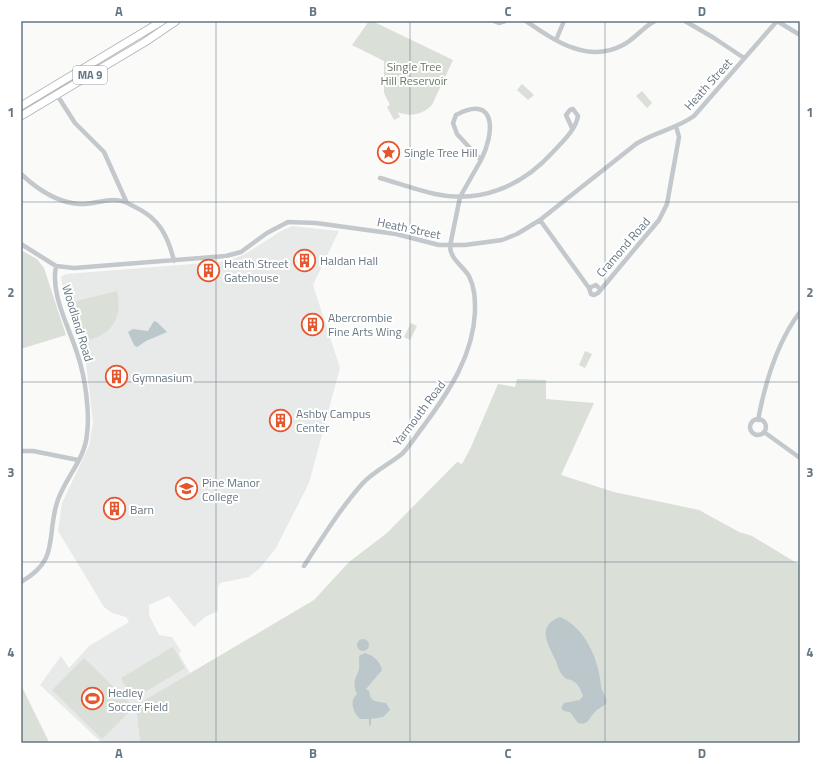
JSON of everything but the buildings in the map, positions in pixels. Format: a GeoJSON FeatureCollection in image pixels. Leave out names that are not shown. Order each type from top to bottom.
{"type":"FeatureCollection","features":[{"type":"Feature","properties":{"kind":"highway","name":"MA 9"},"geometry":{"type":"LineString","coordinates":[[21,106],[162,21]]}},
{"type":"Feature","properties":{"kind":"highway","name":"MA 9"},"geometry":{"type":"LineString","coordinates":[[21,116],[176,21]]}},
{"type":"Feature","properties":{"kind":"street"},"geometry":{"type":"LineString","coordinates":[[494,21],[499,23],[505,21]]}},
{"type":"Feature","properties":{"kind":"street"},"geometry":{"type":"LineString","coordinates":[[526,21],[556,40],[577,50],[602,52],[622,46],[655,21]]}},
{"type":"Feature","properties":{"kind":"street"},"geometry":{"type":"LineString","coordinates":[[556,40],[564,21]]}},
{"type":"Feature","properties":{"kind":"street"},"geometry":{"type":"LineString","coordinates":[[685,21],[693,23],[744,58]]}},
{"type":"Feature","properties":{"kind":"street"},"geometry":{"type":"LineString","coordinates":[[777,21],[800,35]]}},
{"type":"Feature","properties":{"kind":"street","name":"Heath Street"},"geometry":{"type":"LineString","coordinates":[[21,244],[56,266],[82,268],[216,258],[236,254],[288,222],[316,223],[389,233],[425,242],[450,246],[502,240],[517,234],[540,220],[636,144],[652,134],[676,126],[694,116],[777,21]]}},
{"type":"Feature","properties":{"kind":"street"},"geometry":{"type":"LineString","coordinates":[[57,95],[71,118],[104,152],[126,201]]}},
{"type":"Feature","properties":{"kind":"street"},"geometry":{"type":"LineString","coordinates":[[450,246],[460,197],[480,160],[488,141],[490,124],[487,113],[482,109],[476,108],[456,115],[453,125],[457,134],[480,160]]}},
{"type":"Feature","properties":{"kind":"street","name":"Cramond Road"},"geometry":{"type":"LineString","coordinates":[[600,289],[651,231],[662,215],[666,204],[679,137],[676,126]]}},
{"type":"Feature","properties":{"kind":"street"},"geometry":{"type":"LineString","coordinates":[[380,178],[435,194],[460,197],[492,193],[519,181],[546,160],[572,128]]}},
{"type":"Feature","properties":{"kind":"street"},"geometry":{"type":"LineString","coordinates":[[21,174],[54,197],[69,202],[79,204],[113,200],[126,201],[154,218],[162,227],[167,237],[174,261]]}},
{"type":"Feature","properties":{"kind":"street"},"geometry":{"type":"LineString","coordinates":[[540,220],[589,288],[591,294],[594,295],[600,289],[596,285],[589,288]]}},
{"type":"Feature","properties":{"kind":"street","name":"Yarmouth Road"},"geometry":{"type":"LineString","coordinates":[[304,566],[329,526],[362,484],[403,452],[442,401],[457,378],[471,336],[475,296],[468,275],[454,258],[450,251],[450,246]]}},
{"type":"Feature","properties":{"kind":"street","name":"Woodland Road"},"geometry":{"type":"LineString","coordinates":[[21,582],[38,570],[47,558],[58,497],[84,448],[87,434],[86,404],[79,358],[58,296],[54,278],[56,266]]}},
{"type":"Feature","properties":{"kind":"street"},"geometry":{"type":"LineString","coordinates":[[758,420],[763,394],[778,351],[788,329],[800,312]]}},
{"type":"Feature","properties":{"kind":"street"},"geometry":{"type":"LineString","coordinates":[[758,420],[751,424],[751,431],[757,435],[764,432]]}},
{"type":"Feature","properties":{"kind":"street"},"geometry":{"type":"LineString","coordinates":[[758,420],[765,425],[764,432]]}},
{"type":"Feature","properties":{"kind":"street"},"geometry":{"type":"LineString","coordinates":[[764,432],[800,458]]}},
{"type":"Feature","properties":{"kind":"street"},"geometry":{"type":"LineString","coordinates":[[21,451],[33,451],[78,460]]}},
{"type":"Feature","properties":{"kind":"shaded area","name":"Pine Manor College"},"geometry":{"type":"Polygon","coordinates":[[[292,226],[339,231],[313,285],[340,368],[309,483],[276,548],[260,568],[249,577],[220,583],[218,587],[218,611],[205,617],[194,627],[169,596],[149,605],[149,615],[159,635],[172,637],[181,651],[179,654],[190,673],[136,705],[140,743],[102,743],[40,685],[61,656],[69,668],[89,646],[129,622],[126,617],[112,613],[104,607],[58,531],[62,503],[89,446],[93,422],[86,363],[65,302],[61,277],[66,274],[229,261],[245,254],[281,231],[292,226]]]}},
{"type":"Feature","properties":{"kind":"shaded area"},"geometry":{"type":"Polygon","coordinates":[[[154,321],[167,332],[146,341],[137,347],[134,345],[128,332],[133,329],[148,331],[154,321]]]}},
{"type":"Feature","properties":{"kind":"shaded area"},"geometry":{"type":"Polygon","coordinates":[[[560,617],[577,629],[590,646],[606,699],[606,704],[597,710],[588,721],[581,724],[578,723],[570,712],[564,711],[561,708],[564,703],[580,700],[583,696],[577,684],[572,680],[566,679],[559,670],[546,637],[548,626],[552,621],[560,617]]]}},
{"type":"Feature","properties":{"kind":"shaded area"},"geometry":{"type":"Polygon","coordinates":[[[363,639],[367,641],[369,645],[367,649],[363,651],[359,649],[357,645],[359,641],[363,639]]]}},
{"type":"Feature","properties":{"kind":"shaded area"},"geometry":{"type":"Polygon","coordinates":[[[365,653],[376,659],[382,670],[366,689],[369,691],[372,700],[386,703],[390,710],[383,717],[371,719],[371,725],[369,726],[369,719],[360,719],[355,713],[353,706],[353,700],[357,694],[354,683],[359,669],[359,656],[365,653]]]}},
{"type":"Feature","properties":{"kind":"green space","name":"Single Tree Hill Reservoir"},"geometry":{"type":"Polygon","coordinates":[[[369,21],[372,21],[453,60],[432,105],[424,111],[411,115],[398,112],[400,117],[394,120],[387,107],[390,105],[384,93],[384,61],[352,45],[369,21]]]}},
{"type":"Feature","properties":{"kind":"green space"},"geometry":{"type":"Polygon","coordinates":[[[522,84],[534,95],[528,100],[517,90],[522,84]]]}},
{"type":"Feature","properties":{"kind":"green space"},"geometry":{"type":"Polygon","coordinates":[[[642,91],[652,103],[647,108],[636,96],[642,91]]]}},
{"type":"Feature","properties":{"kind":"green space"},"geometry":{"type":"Polygon","coordinates":[[[21,250],[37,259],[44,268],[66,335],[24,348],[21,348],[21,250]]]}},
{"type":"Feature","properties":{"kind":"green space"},"geometry":{"type":"Polygon","coordinates":[[[117,291],[118,309],[117,317],[113,324],[109,330],[85,341],[75,304],[77,301],[117,291]]]}},
{"type":"Feature","properties":{"kind":"green space"},"geometry":{"type":"Polygon","coordinates":[[[411,323],[417,326],[410,340],[404,337],[411,323]]]}},
{"type":"Feature","properties":{"kind":"green space"},"geometry":{"type":"Polygon","coordinates":[[[585,351],[592,354],[585,368],[579,365],[585,351]]]}},
{"type":"Feature","properties":{"kind":"green space"},"geometry":{"type":"Polygon","coordinates":[[[517,379],[546,380],[546,399],[594,403],[561,475],[614,492],[699,510],[739,532],[752,536],[800,565],[800,743],[140,743],[136,705],[314,600],[349,562],[387,533],[457,462],[462,464],[471,447],[498,384],[515,387],[517,379]]]}},
{"type":"Feature","properties":{"kind":"green space"},"geometry":{"type":"Polygon","coordinates":[[[173,647],[185,668],[133,699],[121,678],[173,647]]]}},
{"type":"Feature","properties":{"kind":"green space","name":"Hedley Soccer Field"},"geometry":{"type":"Polygon","coordinates":[[[84,658],[134,707],[102,739],[52,690],[84,658]]]}},
{"type":"Feature","properties":{"kind":"green space"},"geometry":{"type":"Polygon","coordinates":[[[21,685],[49,742],[49,743],[21,743],[21,685]]]}},
{"type":"Feature","properties":{"kind":"place","name":"Single Tree Hill"},"geometry":{"type":"Point","coordinates":[388,152]}},
{"type":"Feature","properties":{"kind":"place","name":"Haldan Hall"},"geometry":{"type":"Point","coordinates":[304,260]}},
{"type":"Feature","properties":{"kind":"place","name":"Heath Street Gatehouse"},"geometry":{"type":"Point","coordinates":[209,270]}},
{"type":"Feature","properties":{"kind":"place","name":"Abercrombie Fine Arts Wing"},"geometry":{"type":"Point","coordinates":[313,324]}},
{"type":"Feature","properties":{"kind":"place","name":"Gymnasium"},"geometry":{"type":"Point","coordinates":[117,377]}},
{"type":"Feature","properties":{"kind":"place","name":"Ashby Campus Center"},"geometry":{"type":"Point","coordinates":[281,420]}},
{"type":"Feature","properties":{"kind":"place","name":"Pine Manor College"},"geometry":{"type":"Point","coordinates":[187,489]}},
{"type":"Feature","properties":{"kind":"place","name":"Barn"},"geometry":{"type":"Point","coordinates":[115,509]}},
{"type":"Feature","properties":{"kind":"place","name":"Hedley Soccer Field"},"geometry":{"type":"Point","coordinates":[93,699]}}]}
